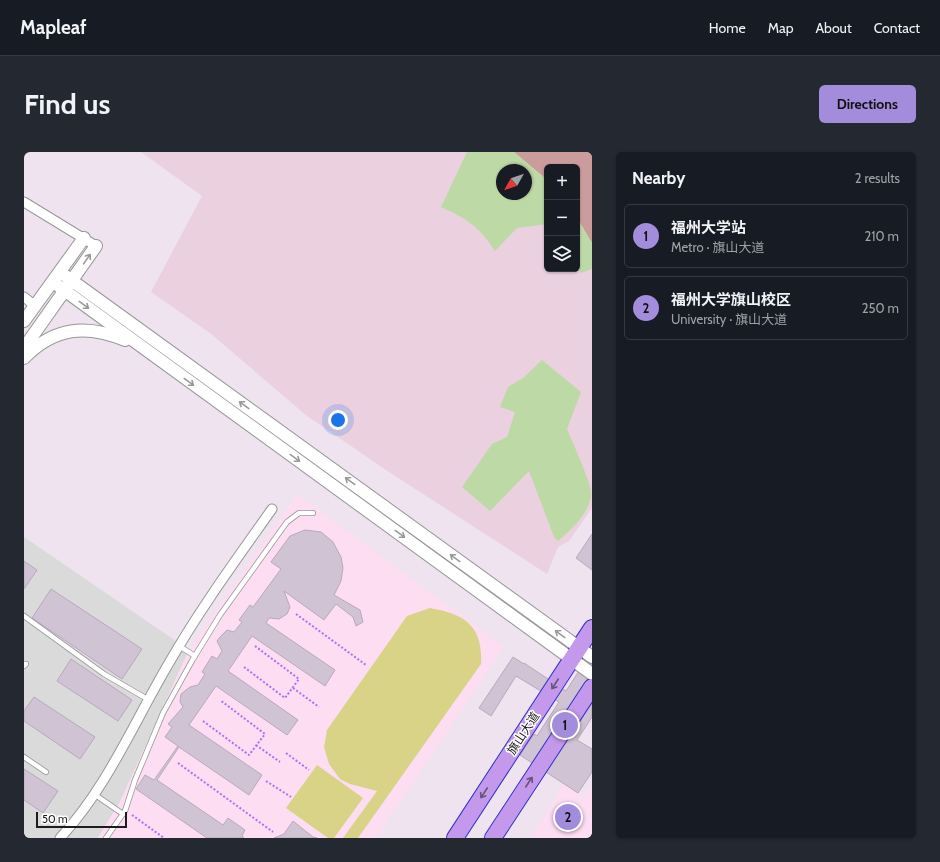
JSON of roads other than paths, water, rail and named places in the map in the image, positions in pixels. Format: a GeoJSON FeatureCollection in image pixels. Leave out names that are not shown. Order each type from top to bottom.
{"type":"FeatureCollection","features":[{"type":"Feature","properties":{"kind":"highway","name":"旗山大道"},"geometry":{"type":"LineString","coordinates":[[455,838],[592,628]]}},
{"type":"Feature","properties":{"kind":"highway"},"geometry":{"type":"LineString","coordinates":[[493,838],[592,687]]}},
{"type":"Feature","properties":{"kind":"street"},"geometry":{"type":"LineString","coordinates":[[24,202],[96,246],[24,348]]}},
{"type":"Feature","properties":{"kind":"street"},"geometry":{"type":"LineString","coordinates":[[24,321],[84,238]]}},
{"type":"Feature","properties":{"kind":"street"},"geometry":{"type":"LineString","coordinates":[[56,277],[72,281],[575,653],[592,674]]}},
{"type":"Feature","properties":{"kind":"street"},"geometry":{"type":"LineString","coordinates":[[56,277],[65,291],[575,653],[592,656]]}},
{"type":"Feature","properties":{"kind":"street"},"geometry":{"type":"LineString","coordinates":[[24,297],[35,306]]}},
{"type":"Feature","properties":{"kind":"street"},"geometry":{"type":"LineString","coordinates":[[24,358],[31,350],[52,336],[60,333],[86,330],[105,332],[144,348]]}},
{"type":"Feature","properties":{"kind":"street"},"geometry":{"type":"LineString","coordinates":[[60,838],[79,818],[133,730],[179,646],[213,592],[272,509]]}},
{"type":"Feature","properties":{"kind":"lane"},"geometry":{"type":"LineString","coordinates":[[106,838],[124,812],[135,780],[163,713],[220,615],[287,522],[299,513],[313,513]]}},
{"type":"Feature","properties":{"kind":"lane"},"geometry":{"type":"LineString","coordinates":[[24,616],[104,674],[149,700]]}},
{"type":"Feature","properties":{"kind":"lane"},"geometry":{"type":"LineString","coordinates":[[179,646],[195,656]]}},
{"type":"Feature","properties":{"kind":"lane"},"geometry":{"type":"LineString","coordinates":[[24,757],[46,772]]}},
{"type":"Feature","properties":{"kind":"lane"},"geometry":{"type":"LineString","coordinates":[[94,794],[124,812]]}},
{"type":"Feature","properties":{"kind":"place","name":"福州大学站"},"geometry":{"type":"Point","coordinates":[565,725]}},
{"type":"Feature","properties":{"kind":"place","name":"福州大学旗山校区"},"geometry":{"type":"Point","coordinates":[568,817]}}]}
